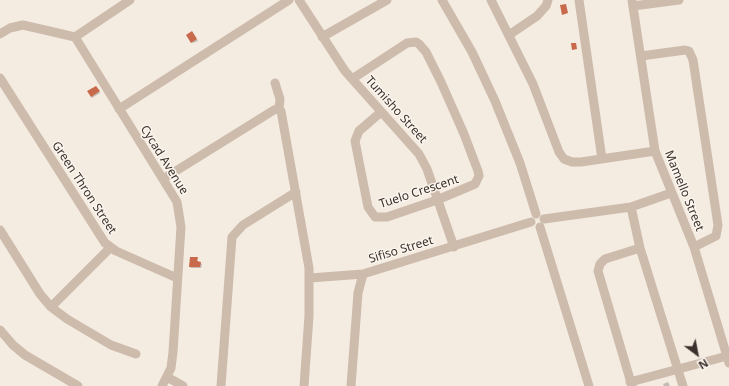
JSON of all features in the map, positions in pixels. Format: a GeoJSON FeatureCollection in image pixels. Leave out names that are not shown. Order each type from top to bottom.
{"type":"FeatureCollection","features":[{"type":"Feature","properties":{"kind":"street"},"geometry":{"type":"LineString","coordinates":[[0,34],[16,26],[23,25],[75,37],[130,0]]}},
{"type":"Feature","properties":{"kind":"street"},"geometry":{"type":"LineString","coordinates":[[119,109],[289,0]]}},
{"type":"Feature","properties":{"kind":"street","name":"Tumisho Street"},"geometry":{"type":"LineString","coordinates":[[299,0],[322,37],[352,79],[419,154],[427,169],[454,247]]}},
{"type":"Feature","properties":{"kind":"street"},"geometry":{"type":"LineString","coordinates":[[322,37],[387,0]]}},
{"type":"Feature","properties":{"kind":"street"},"geometry":{"type":"LineString","coordinates":[[442,0],[472,52],[495,101],[520,163],[540,220],[589,386]]}},
{"type":"Feature","properties":{"kind":"street"},"geometry":{"type":"LineString","coordinates":[[491,0],[510,35],[538,96],[562,156],[568,161],[576,163],[655,151]]}},
{"type":"Feature","properties":{"kind":"street"},"geometry":{"type":"LineString","coordinates":[[510,35],[537,16],[546,6],[548,0]]}},
{"type":"Feature","properties":{"kind":"street"},"geometry":{"type":"LineString","coordinates":[[579,0],[602,159]]}},
{"type":"Feature","properties":{"kind":"street"},"geometry":{"type":"LineString","coordinates":[[633,3],[679,0]]}},
{"type":"Feature","properties":{"kind":"street","name":"Mamello Street"},"geometry":{"type":"LineString","coordinates":[[633,3],[655,151],[694,247],[728,359]]}},
{"type":"Feature","properties":{"kind":"street","name":"Cycad Avenue"},"geometry":{"type":"LineString","coordinates":[[75,37],[175,198],[180,213],[173,352],[167,377],[162,386]]}},
{"type":"Feature","properties":{"kind":"street","name":"Tuelo Crescent"},"geometry":{"type":"LineString","coordinates":[[352,79],[407,43],[416,42],[426,52],[464,134],[479,176],[478,180],[472,187],[437,200],[381,218],[375,217],[370,211],[355,140],[359,131],[381,112]]}},
{"type":"Feature","properties":{"kind":"street"},"geometry":{"type":"LineString","coordinates":[[641,56],[685,50],[689,52],[693,60],[718,225],[716,236],[694,247]]}},
{"type":"Feature","properties":{"kind":"street","name":"Green Thron Street"},"geometry":{"type":"LineString","coordinates":[[0,78],[100,236],[110,248],[177,278]]}},
{"type":"Feature","properties":{"kind":"street"},"geometry":{"type":"LineString","coordinates":[[275,83],[280,98],[281,111],[306,244],[310,278],[304,386]]}},
{"type":"Feature","properties":{"kind":"street"},"geometry":{"type":"LineString","coordinates":[[163,178],[274,110],[281,111]]}},
{"type":"Feature","properties":{"kind":"street"},"geometry":{"type":"LineString","coordinates":[[221,386],[232,237],[243,225],[296,192]]}},
{"type":"Feature","properties":{"kind":"street"},"geometry":{"type":"LineString","coordinates":[[540,220],[631,207],[671,193]]}},
{"type":"Feature","properties":{"kind":"street"},"geometry":{"type":"LineString","coordinates":[[631,207],[640,248],[683,386]]}},
{"type":"Feature","properties":{"kind":"street","name":"Sifiso Street"},"geometry":{"type":"LineString","coordinates":[[351,386],[358,293],[363,274],[531,222],[532,216],[540,220]]}},
{"type":"Feature","properties":{"kind":"street"},"geometry":{"type":"LineString","coordinates":[[0,230],[40,294],[51,307],[67,319],[111,345],[136,354]]}},
{"type":"Feature","properties":{"kind":"street"},"geometry":{"type":"LineString","coordinates":[[51,307],[110,248]]}},
{"type":"Feature","properties":{"kind":"street"},"geometry":{"type":"LineString","coordinates":[[640,248],[605,259],[600,264],[598,271],[631,384],[678,369],[728,359]]}},
{"type":"Feature","properties":{"kind":"street"},"geometry":{"type":"LineString","coordinates":[[310,278],[363,274]]}},
{"type":"Feature","properties":{"kind":"street"},"geometry":{"type":"LineString","coordinates":[[0,330],[13,345],[25,355],[78,386]]}},
{"type":"Feature","properties":{"kind":"street"},"geometry":{"type":"LineString","coordinates":[[167,377],[183,386]]}},
{"type":"Feature","properties":{"kind":"building"},"geometry":{"type":"Polygon","coordinates":[[[566,4],[568,13],[562,15],[560,5],[566,4]]]}},
{"type":"Feature","properties":{"kind":"building"},"geometry":{"type":"Polygon","coordinates":[[[192,31],[197,39],[191,43],[186,35],[192,31]]]}},
{"type":"Feature","properties":{"kind":"building"},"geometry":{"type":"Polygon","coordinates":[[[571,43],[576,43],[577,49],[572,50],[571,43]]]}},
{"type":"Feature","properties":{"kind":"building"},"geometry":{"type":"Polygon","coordinates":[[[96,86],[100,91],[91,97],[87,91],[96,86]]]}},
{"type":"Feature","properties":{"kind":"building"},"geometry":{"type":"Polygon","coordinates":[[[190,257],[198,257],[197,261],[201,262],[200,267],[189,267],[190,257]]]}}]}
